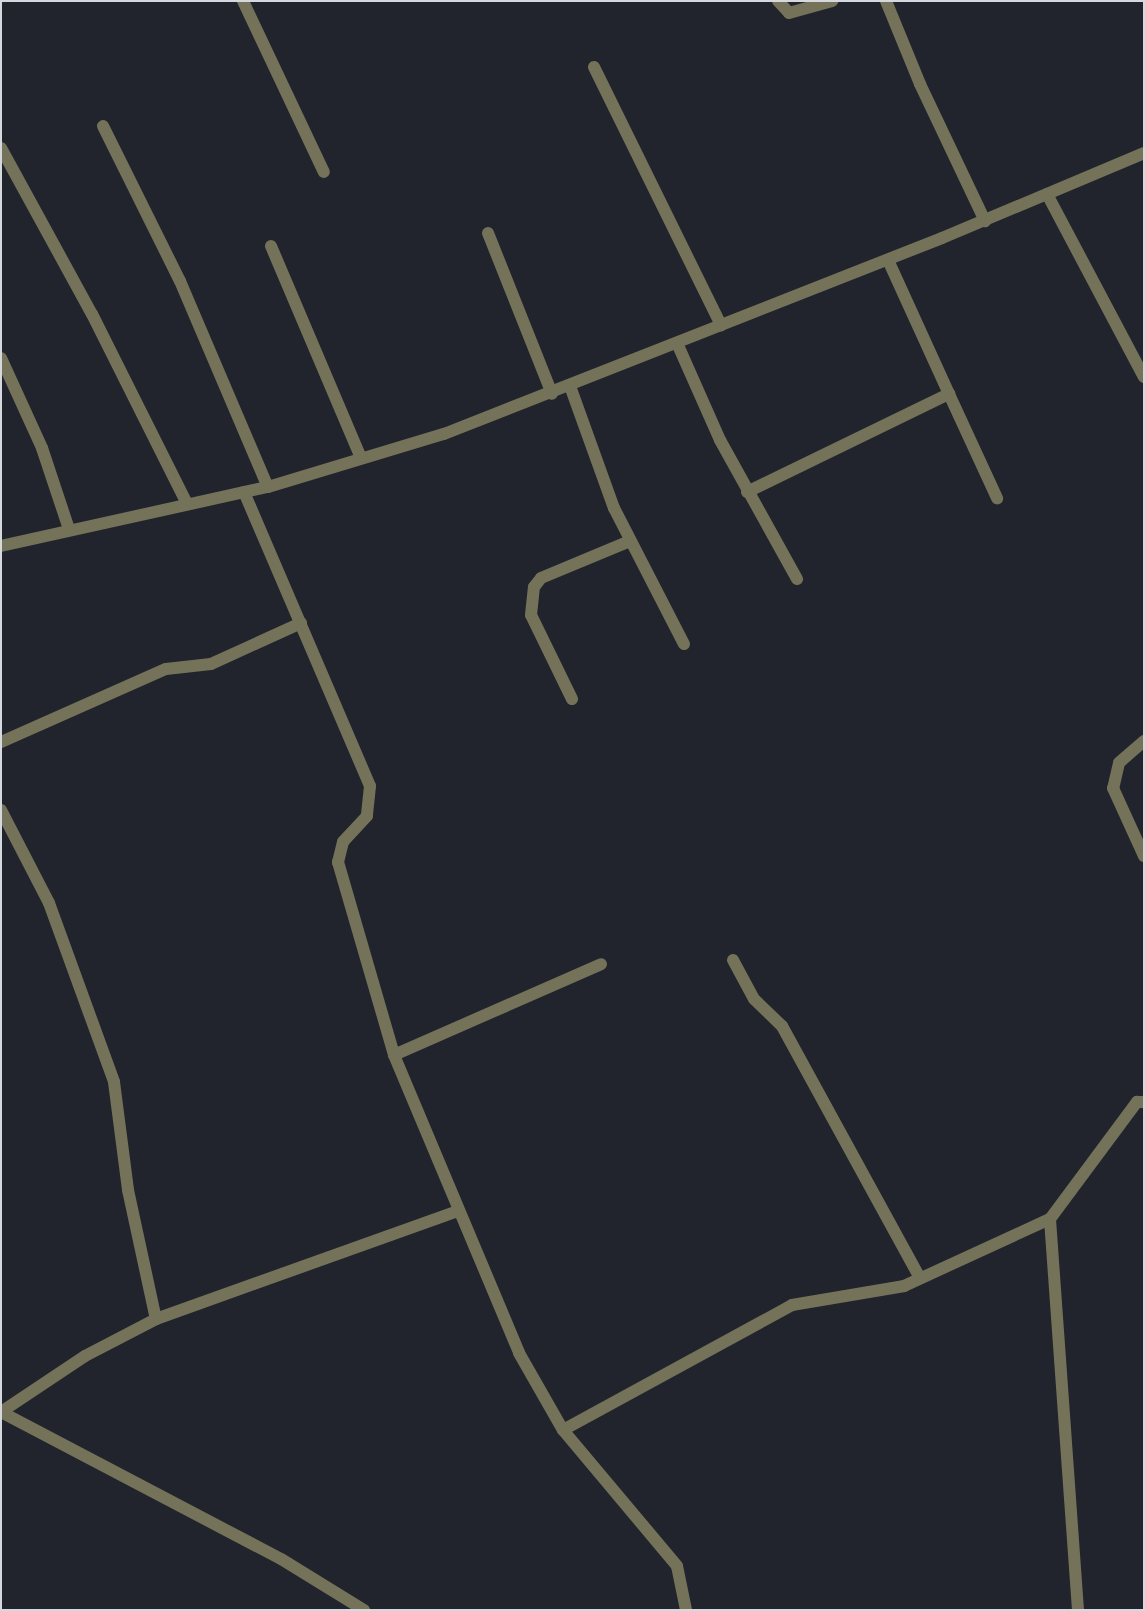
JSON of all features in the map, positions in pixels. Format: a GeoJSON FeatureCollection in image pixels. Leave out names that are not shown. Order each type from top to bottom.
{"type":"FeatureCollection","features":[{"type":"Feature","properties":{"kind":"street"},"geometry":{"type":"LineString","coordinates":[[244,1],[324,172]]}},
{"type":"Feature","properties":{"kind":"street"},"geometry":{"type":"LineString","coordinates":[[778,1],[789,13],[832,1]]}},
{"type":"Feature","properties":{"kind":"street"},"geometry":{"type":"LineString","coordinates":[[886,1],[985,221]]}},
{"type":"Feature","properties":{"kind":"street"},"geometry":{"type":"LineString","coordinates":[[594,67],[721,325]]}},
{"type":"Feature","properties":{"kind":"street"},"geometry":{"type":"LineString","coordinates":[[103,126],[180,281],[268,487]]}},
{"type":"Feature","properties":{"kind":"street"},"geometry":{"type":"LineString","coordinates":[[1,148],[92,314],[186,502]]}},
{"type":"Feature","properties":{"kind":"street"},"geometry":{"type":"LineString","coordinates":[[1,546],[186,502],[268,487],[444,434],[552,394],[888,260],[1144,153]]}},
{"type":"Feature","properties":{"kind":"street"},"geometry":{"type":"LineString","coordinates":[[1048,194],[1144,376]]}},
{"type":"Feature","properties":{"kind":"street"},"geometry":{"type":"LineString","coordinates":[[488,234],[552,394]]}},
{"type":"Feature","properties":{"kind":"street"},"geometry":{"type":"LineString","coordinates":[[271,246],[361,458]]}},
{"type":"Feature","properties":{"kind":"street"},"geometry":{"type":"LineString","coordinates":[[888,260],[997,498]]}},
{"type":"Feature","properties":{"kind":"street"},"geometry":{"type":"LineString","coordinates":[[677,343],[746,492],[797,579]]}},
{"type":"Feature","properties":{"kind":"street"},"geometry":{"type":"LineString","coordinates":[[1,358],[42,448],[69,529]]}},
{"type":"Feature","properties":{"kind":"street"},"geometry":{"type":"LineString","coordinates":[[570,386],[630,541],[684,644]]}},
{"type":"Feature","properties":{"kind":"street"},"geometry":{"type":"LineString","coordinates":[[746,492],[949,394]]}},
{"type":"Feature","properties":{"kind":"street"},"geometry":{"type":"LineString","coordinates":[[244,492],[370,786],[367,816],[343,842],[338,862],[394,1055],[518,1353],[563,1430],[677,1566],[686,1610]]}},
{"type":"Feature","properties":{"kind":"street"},"geometry":{"type":"LineString","coordinates":[[572,699],[531,615],[534,587],[541,578],[630,541]]}},
{"type":"Feature","properties":{"kind":"street"},"geometry":{"type":"LineString","coordinates":[[1,742],[166,669],[211,664],[301,623]]}},
{"type":"Feature","properties":{"kind":"street"},"geometry":{"type":"LineString","coordinates":[[1144,741],[1119,763],[1113,788],[1144,856]]}},
{"type":"Feature","properties":{"kind":"street"},"geometry":{"type":"LineString","coordinates":[[1,810],[49,903],[114,1082],[128,1190],[156,1319]]}},
{"type":"Feature","properties":{"kind":"street"},"geometry":{"type":"LineString","coordinates":[[733,960],[754,999],[782,1026],[920,1278]]}},
{"type":"Feature","properties":{"kind":"street"},"geometry":{"type":"LineString","coordinates":[[394,1055],[601,964]]}},
{"type":"Feature","properties":{"kind":"street"},"geometry":{"type":"LineString","coordinates":[[563,1430],[792,1305],[877,1292],[920,1278],[1050,1219],[1142,1099]]}},
{"type":"Feature","properties":{"kind":"street"},"geometry":{"type":"LineString","coordinates":[[364,1610],[281,1559],[1,1412],[85,1356],[156,1319],[458,1211]]}},
{"type":"Feature","properties":{"kind":"street"},"geometry":{"type":"LineString","coordinates":[[1050,1219],[1078,1610]]}}]}
